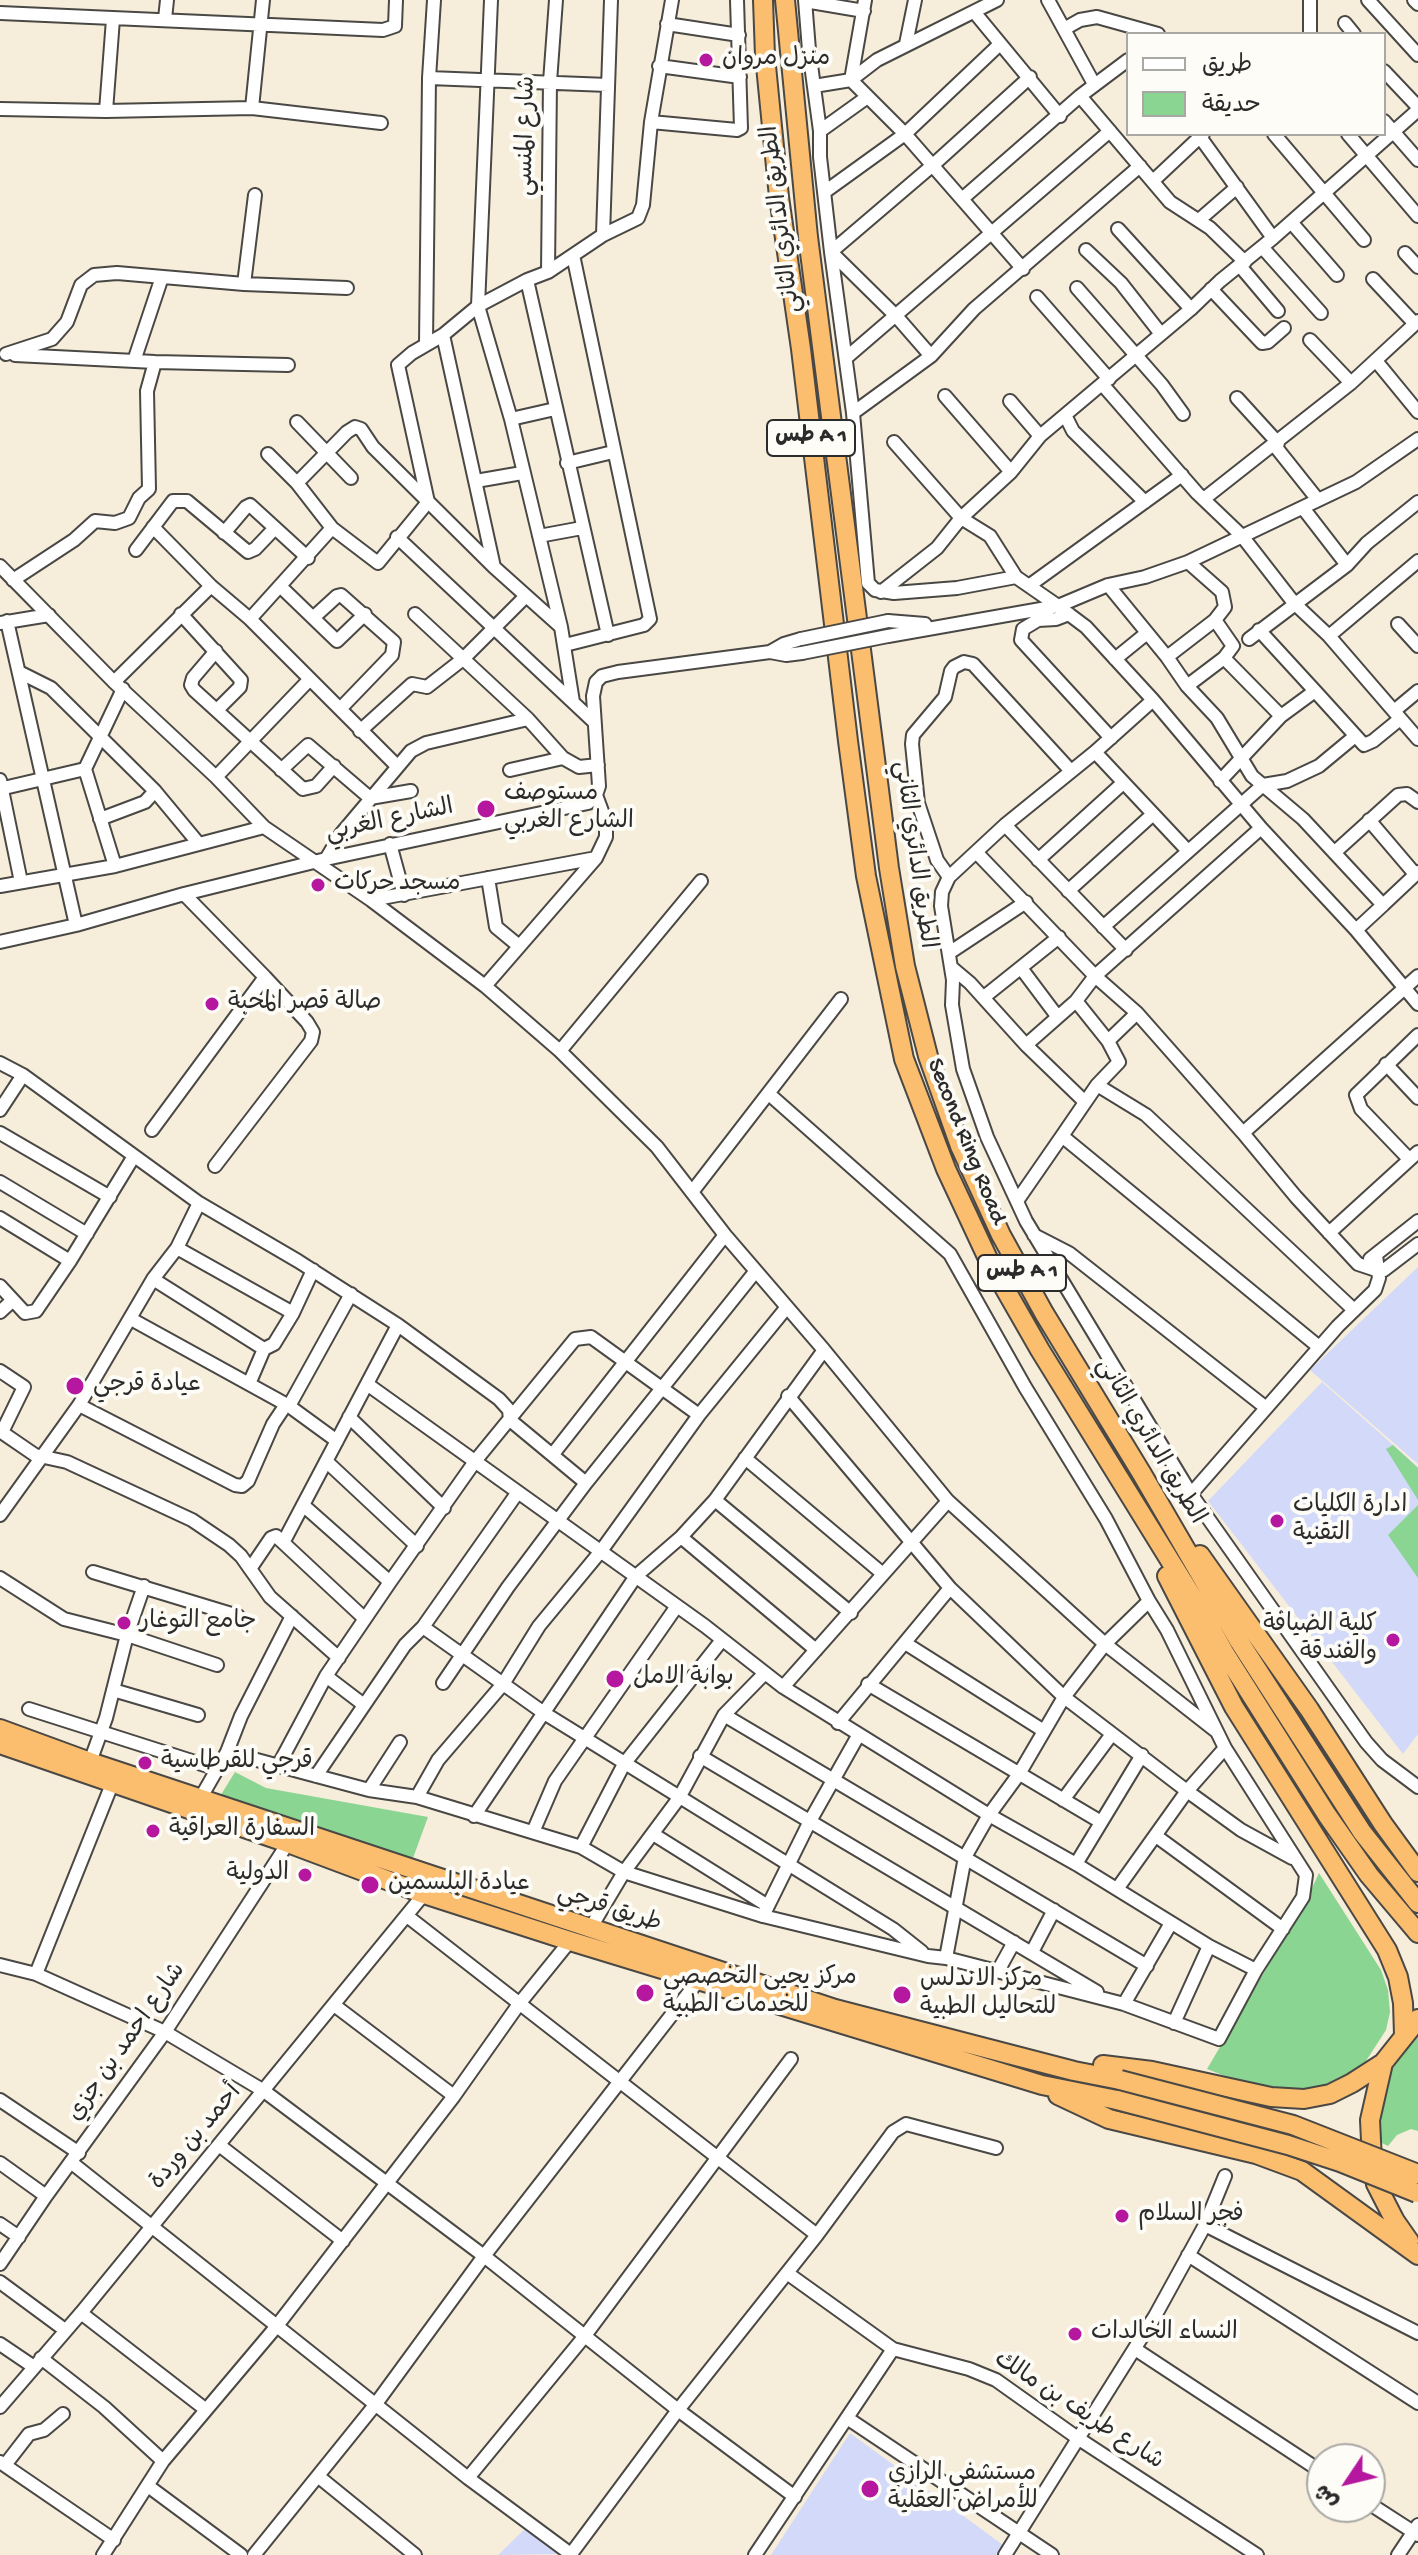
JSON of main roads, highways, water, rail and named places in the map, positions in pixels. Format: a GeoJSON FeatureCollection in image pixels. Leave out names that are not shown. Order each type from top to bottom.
{"type":"FeatureCollection","features":[{"type":"Feature","properties":{"kind":"highway","name":"الطريق الدائري الثاني"},"geometry":{"type":"LineString","coordinates":[[763,0],[765,56],[779,197],[801,349],[866,876]]}},
{"type":"Feature","properties":{"kind":"highway","name":"الطريق الدائري الثاني"},"geometry":{"type":"LineString","coordinates":[[785,0],[808,237],[883,825],[905,966],[928,1056],[960,1146],[995,1223],[1044,1313],[1142,1474],[1231,1646]]}},
{"type":"Feature","properties":{"kind":"highway","name":"Second Ring Road"},"geometry":{"type":"LineString","coordinates":[[866,876],[904,1059],[946,1169],[989,1261],[1200,1609],[1231,1646],[1362,1832],[1418,1903]]}},
{"type":"Feature","properties":{"kind":"highway"},"geometry":{"type":"LineString","coordinates":[[1142,1474],[1309,1709],[1383,1824],[1418,1872]]}},
{"type":"Feature","properties":{"kind":"highway"},"geometry":{"type":"LineString","coordinates":[[1124,1487],[1234,1707],[1387,1950],[1401,1990],[1404,2035]]}},
{"type":"Feature","properties":{"kind":"highway"},"geometry":{"type":"LineString","coordinates":[[1231,1646],[1327,1815],[1369,1875],[1418,1933]]}},
{"type":"Feature","properties":{"kind":"highway","name":"طريق قرجي"},"geometry":{"type":"LineString","coordinates":[[0,1729],[200,1799],[835,2009],[1293,2125],[1418,2174]]}},
{"type":"Feature","properties":{"kind":"highway","name":"طريق قرجي"},"geometry":{"type":"LineString","coordinates":[[0,1744],[288,1843],[424,1894],[570,1941],[1042,2085],[1117,2100],[1288,2145],[1418,2193]]}},
{"type":"Feature","properties":{"kind":"highway"},"geometry":{"type":"LineString","coordinates":[[1036,2061],[1079,2061],[1152,2071],[1255,2094],[1304,2099],[1330,2094],[1383,2063],[1418,2019]]}},
{"type":"Feature","properties":{"kind":"highway"},"geometry":{"type":"LineString","coordinates":[[1383,2063],[1371,2106],[1372,2161],[1376,2184],[1418,2253]]}},
{"type":"Feature","properties":{"kind":"highway"},"geometry":{"type":"LineString","coordinates":[[1042,2085],[1074,2104],[1109,2119],[1256,2154],[1302,2171],[1418,2253]]}},
{"type":"Feature","properties":{"kind":"place","name":"منزل مروان"},"geometry":{"type":"Point","coordinates":[706,60]}},
{"type":"Feature","properties":{"kind":"place","name":"مستوصف الشارع الغربي"},"geometry":{"type":"Point","coordinates":[486,809]}},
{"type":"Feature","properties":{"kind":"place","name":"مسجد حركات"},"geometry":{"type":"Point","coordinates":[318,885]}},
{"type":"Feature","properties":{"kind":"place","name":"صالة قصر المحبة"},"geometry":{"type":"Point","coordinates":[212,1004]}},
{"type":"Feature","properties":{"kind":"place","name":"عيادة قرجي"},"geometry":{"type":"Point","coordinates":[75,1386]}},
{"type":"Feature","properties":{"kind":"place","name":"ادارة الكليات التقنية"},"geometry":{"type":"Point","coordinates":[1277,1521]}},
{"type":"Feature","properties":{"kind":"place","name":"جامع التوغار"},"geometry":{"type":"Point","coordinates":[124,1623]}},
{"type":"Feature","properties":{"kind":"place","name":"كلية الضيافة والفندقة"},"geometry":{"type":"Point","coordinates":[1393,1640]}},
{"type":"Feature","properties":{"kind":"place","name":"بوابة الامل"},"geometry":{"type":"Point","coordinates":[615,1679]}},
{"type":"Feature","properties":{"kind":"place","name":"قرجي للقرطاسية"},"geometry":{"type":"Point","coordinates":[145,1763]}},
{"type":"Feature","properties":{"kind":"place","name":"السفارة العراقية"},"geometry":{"type":"Point","coordinates":[153,1831]}},
{"type":"Feature","properties":{"kind":"place","name":"الدولية"},"geometry":{"type":"Point","coordinates":[305,1875]}},
{"type":"Feature","properties":{"kind":"place","name":"عيادة البلسمين"},"geometry":{"type":"Point","coordinates":[370,1885]}},
{"type":"Feature","properties":{"kind":"place","name":"مركز يحيى التخصصي للخدمات الطبية"},"geometry":{"type":"Point","coordinates":[645,1993]}},
{"type":"Feature","properties":{"kind":"place","name":"مركز الاندلس للتحاليل الطبية"},"geometry":{"type":"Point","coordinates":[902,1995]}},
{"type":"Feature","properties":{"kind":"place","name":"فجر السلام"},"geometry":{"type":"Point","coordinates":[1122,2216]}},
{"type":"Feature","properties":{"kind":"place","name":"النساء الخالدات"},"geometry":{"type":"Point","coordinates":[1075,2334]}},
{"type":"Feature","properties":{"kind":"place","name":"مستشفي الرازي للأمراض العقلية"},"geometry":{"type":"Point","coordinates":[870,2489]}}]}
